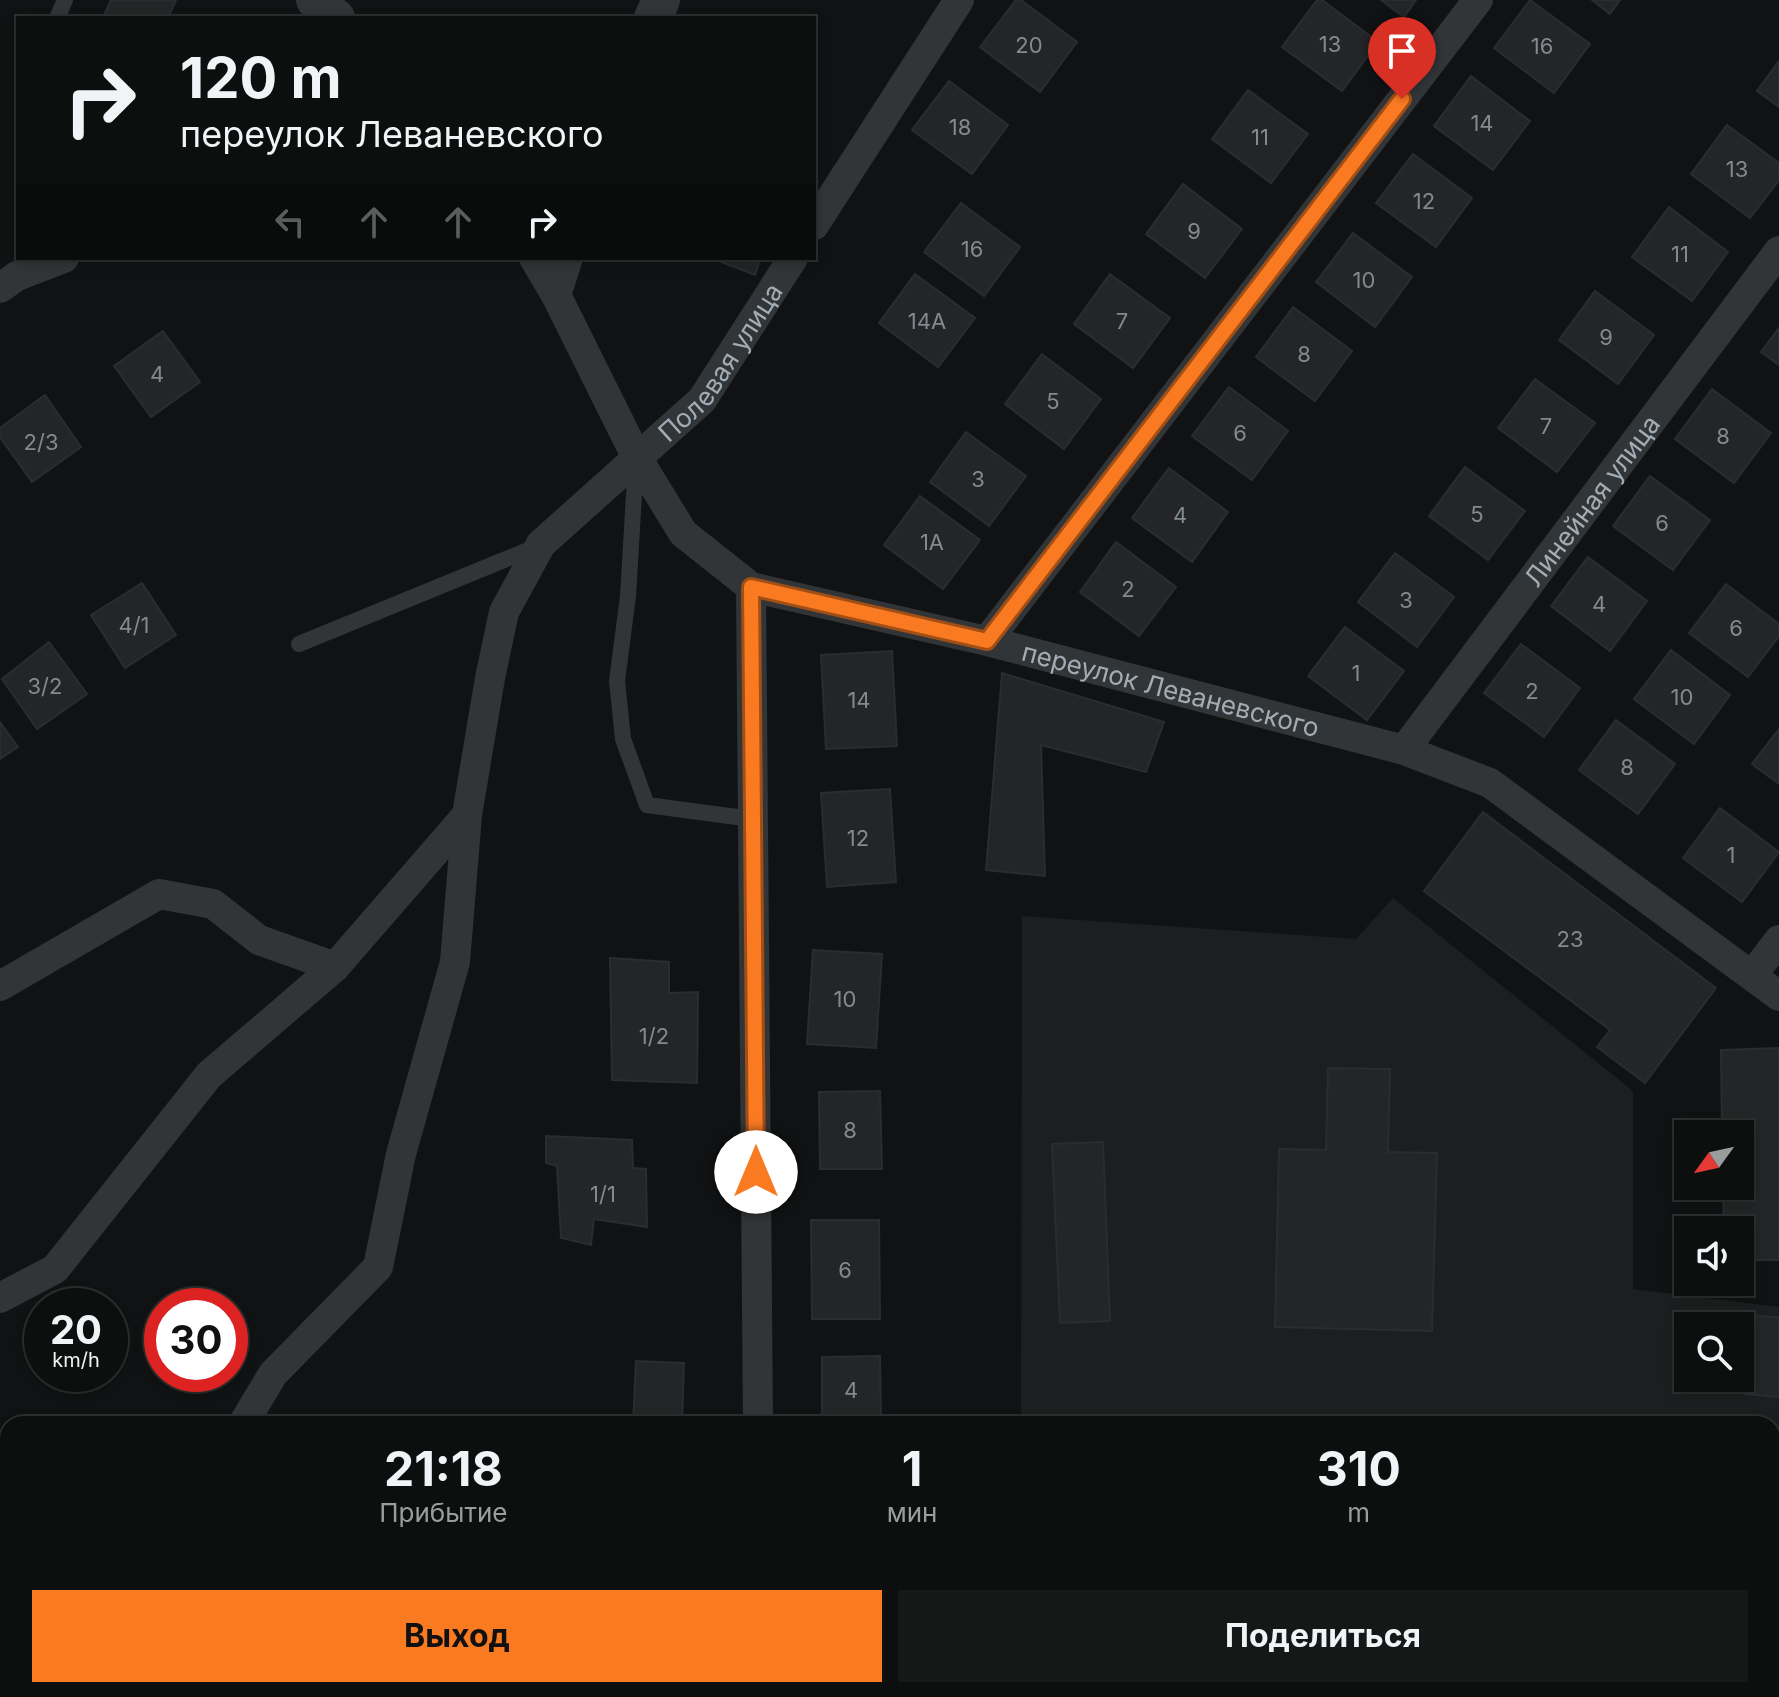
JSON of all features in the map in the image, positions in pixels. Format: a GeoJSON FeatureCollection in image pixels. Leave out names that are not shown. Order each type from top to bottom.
{"type":"FeatureCollection","features":[{"type":"Feature","properties":{"kind":"street"},"geometry":{"type":"LineString","coordinates":[[315,0],[334,16]]}},
{"type":"Feature","properties":{"kind":"street"},"geometry":{"type":"LineString","coordinates":[[816,222],[959,0]]}},
{"type":"Feature","properties":{"kind":"street"},"geometry":{"type":"LineString","coordinates":[[987,641],[1478,0]]}},
{"type":"Feature","properties":{"kind":"street","name":"Линейная улица"},"geometry":{"type":"LineString","coordinates":[[1404,750],[1779,251]]}},
{"type":"Feature","properties":{"kind":"street"},"geometry":{"type":"LineString","coordinates":[[12,274],[58,260]]}},
{"type":"Feature","properties":{"kind":"street","name":"переулок Леваневского"},"geometry":{"type":"LineString","coordinates":[[535,260],[556,295],[636,456],[683,533],[751,587],[987,641],[1404,750],[1490,783],[1779,996]]}},
{"type":"Feature","properties":{"kind":"street"},"geometry":{"type":"LineString","coordinates":[[556,295],[567,260]]}},
{"type":"Feature","properties":{"kind":"street","name":"Полевая улица"},"geometry":{"type":"LineString","coordinates":[[248,1416],[273,1374],[378,1267],[401,1154],[455,962],[467,815],[504,612],[541,544],[702,400],[792,260]]}},
{"type":"Feature","properties":{"kind":"street"},"geometry":{"type":"LineString","coordinates":[[751,587],[758,1416]]}},
{"type":"Feature","properties":{"kind":"street"},"geometry":{"type":"LineString","coordinates":[[0,1298],[55,1269],[209,1075],[335,967],[467,815]]}},
{"type":"Feature","properties":{"kind":"street"},"geometry":{"type":"LineString","coordinates":[[0,986],[159,894],[213,904],[259,940],[335,967]]}},
{"type":"Feature","properties":{"kind":"street"},"geometry":{"type":"LineString","coordinates":[[1753,974],[1779,940]]}},
{"type":"Feature","properties":{"kind":"lane"},"geometry":{"type":"LineString","coordinates":[[636,456],[628,596],[617,681],[623,739],[647,805],[752,819]]}},
{"type":"Feature","properties":{"kind":"lane"},"geometry":{"type":"LineString","coordinates":[[299,644],[541,544]]}},
{"type":"Feature","properties":{"kind":"shaded area"},"geometry":{"type":"Polygon","coordinates":[[[1393,898],[1633,1091],[1633,1289],[1779,1307],[1779,1416],[1021,1416],[1022,916],[1356,939],[1393,898]]]}},
{"type":"Feature","properties":{"kind":"building"},"geometry":{"type":"Polygon","coordinates":[[[111,0],[176,0],[169,16],[104,16],[111,0]]]}},
{"type":"Feature","properties":{"kind":"building"},"geometry":{"type":"Polygon","coordinates":[[[1016,0],[1021,0],[1077,42],[1040,92],[980,47],[1016,0]]]}},
{"type":"Feature","properties":{"kind":"building"},"geometry":{"type":"Polygon","coordinates":[[[1317,0],[1322,0],[1378,42],[1342,91],[1282,47],[1317,0]]]}},
{"type":"Feature","properties":{"kind":"building"},"geometry":{"type":"Polygon","coordinates":[[[1381,0],[1416,0],[1404,17],[1381,0]]]}},
{"type":"Feature","properties":{"kind":"building"},"geometry":{"type":"Polygon","coordinates":[[[1530,0],[1590,44],[1554,93],[1494,48],[1530,0]]]}},
{"type":"Feature","properties":{"kind":"building"},"geometry":{"type":"Polygon","coordinates":[[[1592,0],[1620,0],[1610,14],[1592,0]]]}},
{"type":"Feature","properties":{"kind":"building"},"geometry":{"type":"Polygon","coordinates":[[[1779,61],[1779,107],[1757,91],[1779,61]]]}},
{"type":"Feature","properties":{"kind":"building"},"geometry":{"type":"Polygon","coordinates":[[[1471,76],[1530,121],[1493,170],[1434,126],[1471,76]]]}},
{"type":"Feature","properties":{"kind":"building"},"geometry":{"type":"Polygon","coordinates":[[[949,81],[1008,125],[972,174],[912,130],[949,81]]]}},
{"type":"Feature","properties":{"kind":"building"},"geometry":{"type":"Polygon","coordinates":[[[1248,90],[1308,134],[1271,183],[1212,139],[1248,90]]]}},
{"type":"Feature","properties":{"kind":"building"},"geometry":{"type":"Polygon","coordinates":[[[1727,125],[1779,163],[1779,180],[1750,218],[1691,174],[1727,125]]]}},
{"type":"Feature","properties":{"kind":"building"},"geometry":{"type":"Polygon","coordinates":[[[1413,154],[1472,198],[1436,247],[1376,203],[1413,154]]]}},
{"type":"Feature","properties":{"kind":"building"},"geometry":{"type":"Polygon","coordinates":[[[1183,184],[1242,229],[1205,278],[1146,234],[1183,184]]]}},
{"type":"Feature","properties":{"kind":"building"},"geometry":{"type":"Polygon","coordinates":[[[961,203],[1020,247],[984,296],[924,252],[961,203]]]}},
{"type":"Feature","properties":{"kind":"building"},"geometry":{"type":"Polygon","coordinates":[[[1669,207],[1728,252],[1692,301],[1632,257],[1669,207]]]}},
{"type":"Feature","properties":{"kind":"building"},"geometry":{"type":"Polygon","coordinates":[[[1353,233],[1412,277],[1375,327],[1316,282],[1353,233]]]}},
{"type":"Feature","properties":{"kind":"building"},"geometry":{"type":"Polygon","coordinates":[[[716,260],[760,260],[755,275],[716,260]]]}},
{"type":"Feature","properties":{"kind":"building"},"geometry":{"type":"Polygon","coordinates":[[[915,274],[975,318],[938,367],[879,323],[915,274]]]}},
{"type":"Feature","properties":{"kind":"building"},"geometry":{"type":"Polygon","coordinates":[[[1110,274],[1170,318],[1133,368],[1074,324],[1110,274]]]}},
{"type":"Feature","properties":{"kind":"building"},"geometry":{"type":"Polygon","coordinates":[[[1595,291],[1654,335],[1618,384],[1559,340],[1595,291]]]}},
{"type":"Feature","properties":{"kind":"building"},"geometry":{"type":"Polygon","coordinates":[[[1293,307],[1352,351],[1315,401],[1256,357],[1293,307]]]}},
{"type":"Feature","properties":{"kind":"building"},"geometry":{"type":"Polygon","coordinates":[[[1779,328],[1779,365],[1761,352],[1779,328]]]}},
{"type":"Feature","properties":{"kind":"building"},"geometry":{"type":"Polygon","coordinates":[[[163,331],[200,382],[151,417],[114,366],[163,331]]]}},
{"type":"Feature","properties":{"kind":"building"},"geometry":{"type":"Polygon","coordinates":[[[1042,354],[1101,399],[1064,449],[1005,404],[1042,354]]]}},
{"type":"Feature","properties":{"kind":"building"},"geometry":{"type":"Polygon","coordinates":[[[1535,379],[1595,423],[1557,472],[1498,428],[1535,379]]]}},
{"type":"Feature","properties":{"kind":"building"},"geometry":{"type":"Polygon","coordinates":[[[1229,387],[1288,431],[1252,480],[1192,436],[1229,387]]]}},
{"type":"Feature","properties":{"kind":"building"},"geometry":{"type":"Polygon","coordinates":[[[1712,389],[1771,433],[1734,483],[1675,439],[1712,389]]]}},
{"type":"Feature","properties":{"kind":"building"},"geometry":{"type":"Polygon","coordinates":[[[45,395],[81,447],[32,482],[0,437],[0,428],[45,395]]]}},
{"type":"Feature","properties":{"kind":"building"},"geometry":{"type":"Polygon","coordinates":[[[966,432],[1026,476],[989,526],[930,482],[966,432]]]}},
{"type":"Feature","properties":{"kind":"building"},"geometry":{"type":"Polygon","coordinates":[[[1465,467],[1525,511],[1488,560],[1429,516],[1465,467]]]}},
{"type":"Feature","properties":{"kind":"building"},"geometry":{"type":"Polygon","coordinates":[[[1169,468],[1228,512],[1192,562],[1132,518],[1169,468]]]}},
{"type":"Feature","properties":{"kind":"building"},"geometry":{"type":"Polygon","coordinates":[[[1650,476],[1710,520],[1673,570],[1613,526],[1650,476]]]}},
{"type":"Feature","properties":{"kind":"building"},"geometry":{"type":"Polygon","coordinates":[[[920,496],[980,540],[943,589],[884,545],[920,496]]]}},
{"type":"Feature","properties":{"kind":"building"},"geometry":{"type":"Polygon","coordinates":[[[1116,542],[1176,587],[1139,636],[1080,592],[1116,542]]]}},
{"type":"Feature","properties":{"kind":"building"},"geometry":{"type":"Polygon","coordinates":[[[1395,553],[1454,597],[1417,647],[1358,602],[1395,553]]]}},
{"type":"Feature","properties":{"kind":"building"},"geometry":{"type":"Polygon","coordinates":[[[1588,557],[1647,601],[1610,651],[1551,606],[1588,557]]]}},
{"type":"Feature","properties":{"kind":"building"},"geometry":{"type":"Polygon","coordinates":[[[142,583],[176,635],[125,668],[91,615],[142,583]]]}},
{"type":"Feature","properties":{"kind":"building"},"geometry":{"type":"Polygon","coordinates":[[[1726,584],[1779,624],[1779,636],[1748,677],[1689,633],[1726,584]]]}},
{"type":"Feature","properties":{"kind":"building"},"geometry":{"type":"Polygon","coordinates":[[[1345,627],[1404,671],[1367,720],[1308,676],[1345,627]]]}},
{"type":"Feature","properties":{"kind":"building"},"geometry":{"type":"Polygon","coordinates":[[[49,642],[87,694],[37,729],[2,679],[49,642]]]}},
{"type":"Feature","properties":{"kind":"building"},"geometry":{"type":"Polygon","coordinates":[[[1521,644],[1580,688],[1544,737],[1484,693],[1521,644]]]}},
{"type":"Feature","properties":{"kind":"building"},"geometry":{"type":"Polygon","coordinates":[[[1671,650],[1730,695],[1694,744],[1634,699],[1671,650]]]}},
{"type":"Feature","properties":{"kind":"building"},"geometry":{"type":"Polygon","coordinates":[[[892,651],[897,746],[826,749],[821,655],[892,651]]]}},
{"type":"Feature","properties":{"kind":"building"},"geometry":{"type":"Polygon","coordinates":[[[1002,673],[1164,722],[1146,772],[1041,745],[1045,876],[986,870],[1002,673]]]}},
{"type":"Feature","properties":{"kind":"building"},"geometry":{"type":"Polygon","coordinates":[[[1616,720],[1675,764],[1638,814],[1579,770],[1616,720]]]}},
{"type":"Feature","properties":{"kind":"building"},"geometry":{"type":"Polygon","coordinates":[[[0,722],[18,747],[0,759],[0,722]]]}},
{"type":"Feature","properties":{"kind":"building"},"geometry":{"type":"Polygon","coordinates":[[[1779,729],[1779,784],[1752,764],[1779,729]]]}},
{"type":"Feature","properties":{"kind":"building"},"geometry":{"type":"Polygon","coordinates":[[[890,789],[896,882],[827,887],[821,793],[890,789]]]}},
{"type":"Feature","properties":{"kind":"building"},"geometry":{"type":"Polygon","coordinates":[[[1720,808],[1779,852],[1742,902],[1683,858],[1720,808]]]}},
{"type":"Feature","properties":{"kind":"building"},"geometry":{"type":"Polygon","coordinates":[[[1483,812],[1716,988],[1645,1083],[1597,1047],[1610,1030],[1424,891],[1483,812]]]}},
{"type":"Feature","properties":{"kind":"building"},"geometry":{"type":"Polygon","coordinates":[[[813,950],[882,954],[876,1048],[807,1044],[813,950]]]}},
{"type":"Feature","properties":{"kind":"building"},"geometry":{"type":"Polygon","coordinates":[[[610,958],[669,962],[669,993],[698,992],[697,1083],[612,1080],[610,958]]]}},
{"type":"Feature","properties":{"kind":"building"},"geometry":{"type":"Polygon","coordinates":[[[1779,1048],[1779,1260],[1754,1260],[1754,1216],[1724,1216],[1723,1200],[1754,1200],[1754,1120],[1722,1120],[1721,1050],[1779,1048]]]}},
{"type":"Feature","properties":{"kind":"building"},"geometry":{"type":"Polygon","coordinates":[[[1328,1068],[1390,1069],[1388,1152],[1437,1153],[1432,1331],[1275,1327],[1279,1149],[1326,1150],[1328,1068]]]}},
{"type":"Feature","properties":{"kind":"building"},"geometry":{"type":"Polygon","coordinates":[[[880,1091],[882,1169],[820,1169],[819,1092],[880,1091]]]}},
{"type":"Feature","properties":{"kind":"building"},"geometry":{"type":"Polygon","coordinates":[[[546,1136],[632,1140],[633,1168],[646,1169],[647,1227],[594,1219],[591,1245],[561,1238],[557,1166],[546,1163],[546,1136]]]}},
{"type":"Feature","properties":{"kind":"building"},"geometry":{"type":"Polygon","coordinates":[[[1103,1142],[1110,1321],[1060,1323],[1052,1144],[1103,1142]]]}},
{"type":"Feature","properties":{"kind":"building"},"geometry":{"type":"Polygon","coordinates":[[[811,1220],[879,1220],[880,1319],[812,1319],[811,1220]]]}},
{"type":"Feature","properties":{"kind":"building"},"geometry":{"type":"Polygon","coordinates":[[[1754,1316],[1779,1317],[1779,1397],[1745,1394],[1754,1392],[1754,1316]]]}},
{"type":"Feature","properties":{"kind":"building"},"geometry":{"type":"Polygon","coordinates":[[[880,1356],[881,1416],[822,1416],[822,1357],[880,1356]]]}},
{"type":"Feature","properties":{"kind":"building"},"geometry":{"type":"Polygon","coordinates":[[[636,1361],[684,1363],[682,1416],[633,1416],[636,1361]]]}},
{"type":"Feature","properties":{"kind":"route"},"geometry":{"type":"LineString","coordinates":[[756,1172],[751,587],[987,641],[1402,99]]}}]}
